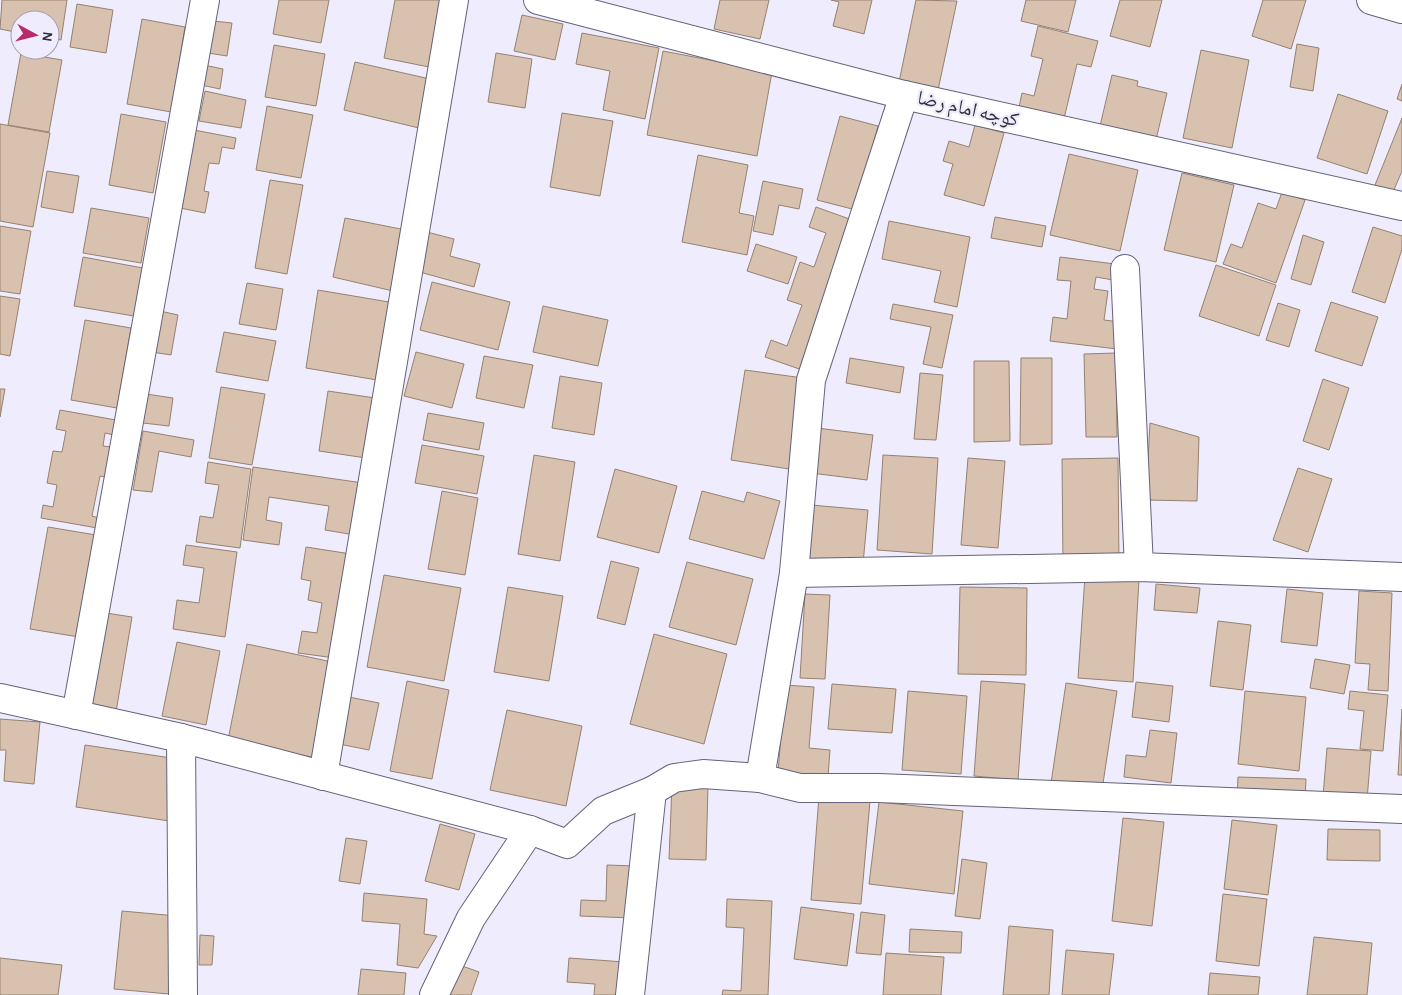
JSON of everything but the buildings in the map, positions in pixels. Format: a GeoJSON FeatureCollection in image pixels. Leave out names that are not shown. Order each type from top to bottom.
{"type":"FeatureCollection","features":[{"type":"Feature","properties":{"kind":"street"},"geometry":{"type":"LineString","coordinates":[[76,716],[205,0]]}},
{"type":"Feature","properties":{"kind":"street"},"geometry":{"type":"LineString","coordinates":[[323,776],[454,0]]}},
{"type":"Feature","properties":{"kind":"street","name":"کوچه امام رضا"},"geometry":{"type":"LineString","coordinates":[[538,0],[904,95],[1402,206]]}},
{"type":"Feature","properties":{"kind":"street"},"geometry":{"type":"LineString","coordinates":[[1370,0],[1402,9]]}},
{"type":"Feature","properties":{"kind":"street"},"geometry":{"type":"LineString","coordinates":[[760,778],[794,573],[811,380],[904,95]]}},
{"type":"Feature","properties":{"kind":"street"},"geometry":{"type":"LineString","coordinates":[[1125,269],[1139,567]]}},
{"type":"Feature","properties":{"kind":"street"},"geometry":{"type":"LineString","coordinates":[[794,573],[1139,567],[1402,577]]}},
{"type":"Feature","properties":{"kind":"street"},"geometry":{"type":"LineString","coordinates":[[0,698],[180,738],[530,830],[567,844],[603,810],[652,790],[674,778],[703,774],[760,778],[800,788],[878,788],[1402,809]]}},
{"type":"Feature","properties":{"kind":"street"},"geometry":{"type":"LineString","coordinates":[[180,738],[183,995]]}},
{"type":"Feature","properties":{"kind":"street"},"geometry":{"type":"LineString","coordinates":[[630,995],[652,790]]}},
{"type":"Feature","properties":{"kind":"street"},"geometry":{"type":"LineString","coordinates":[[434,995],[471,918],[530,830]]}}]}
